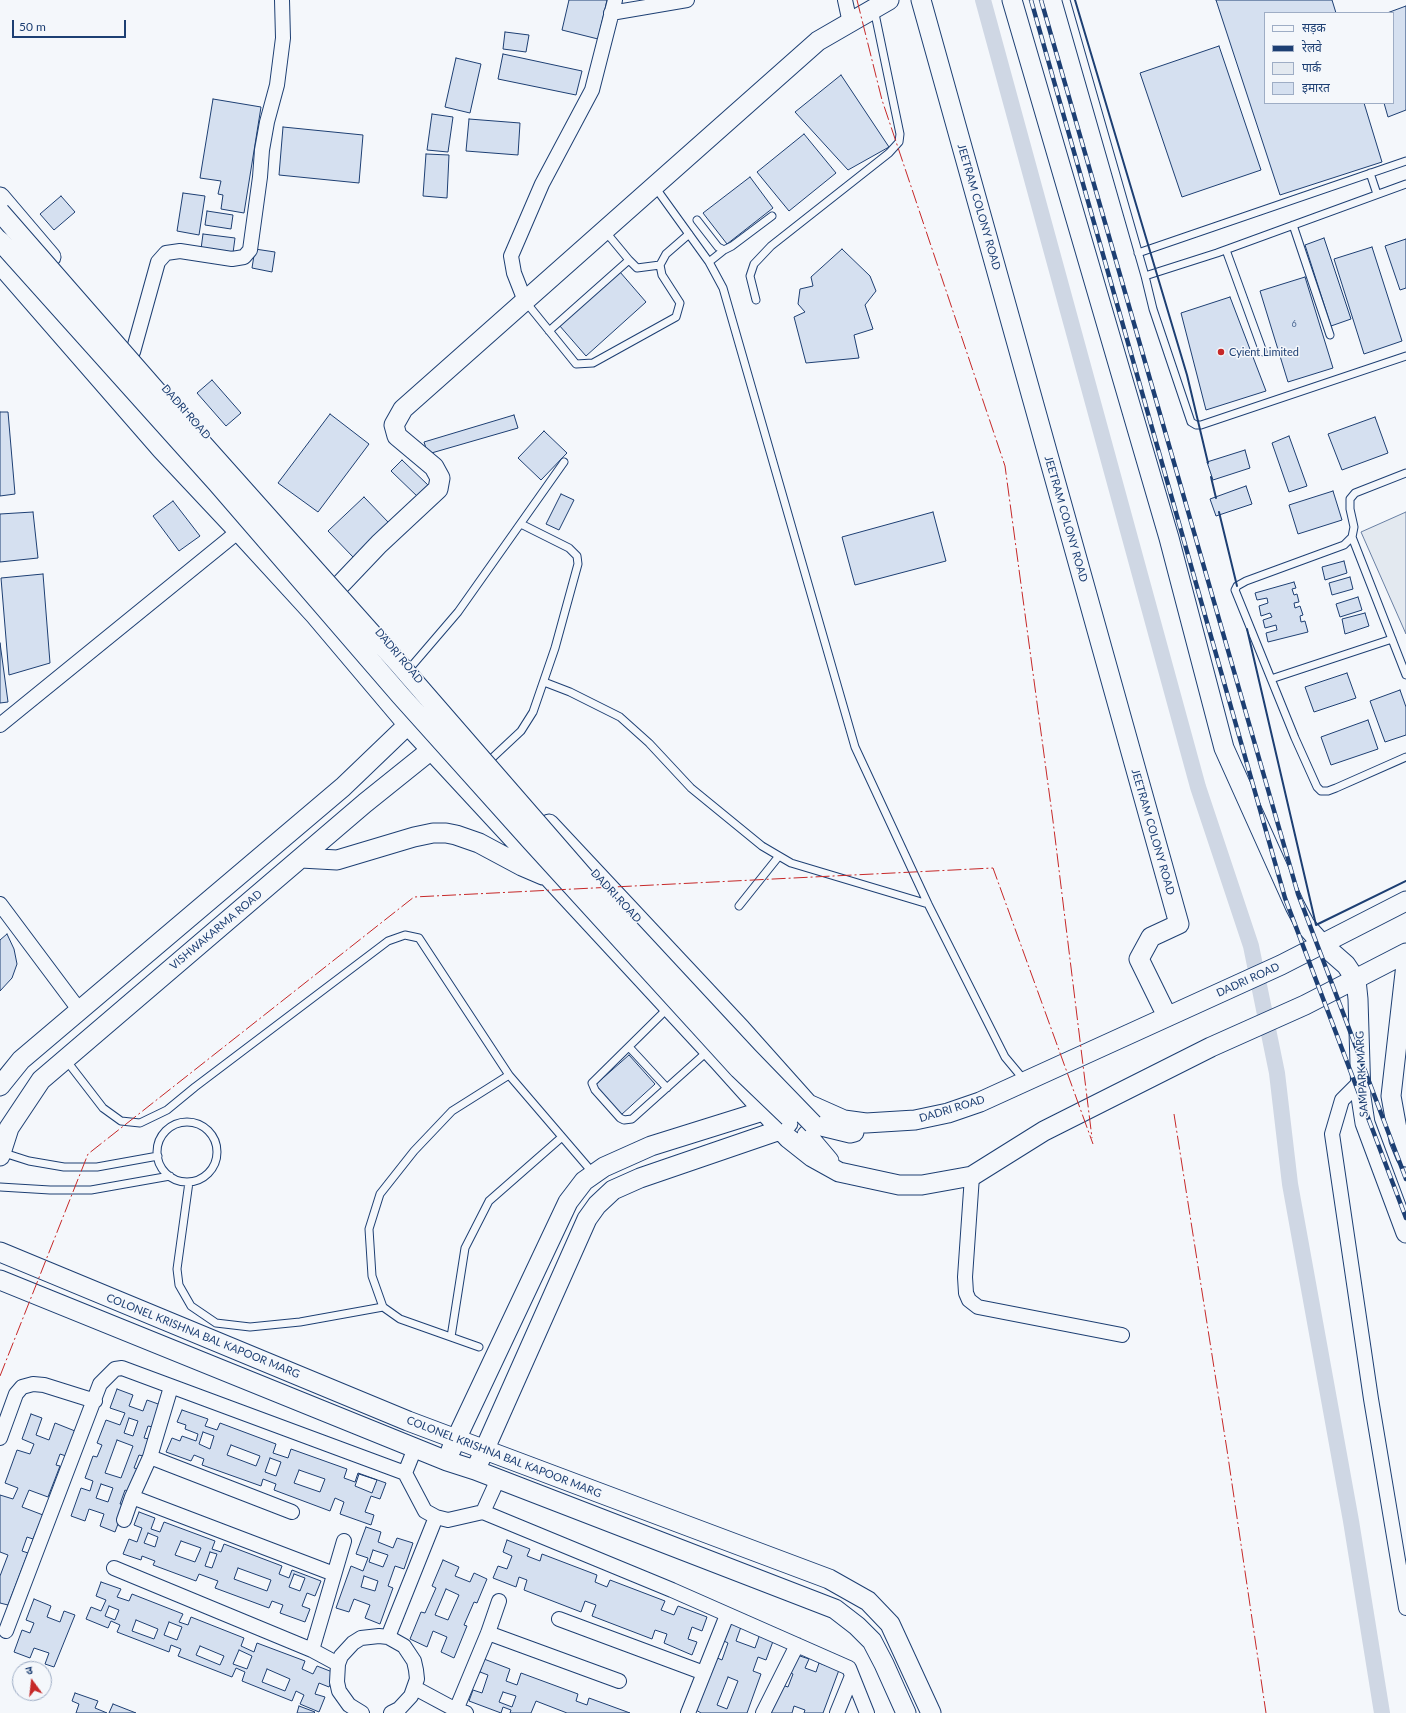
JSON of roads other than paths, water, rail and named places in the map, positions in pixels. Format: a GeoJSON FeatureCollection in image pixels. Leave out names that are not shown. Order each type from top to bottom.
{"type":"FeatureCollection","features":[{"type":"Feature","properties":{"kind":"street"},"geometry":{"type":"LineString","coordinates":[[133,352],[158,262],[166,253],[180,251],[232,259],[244,257],[250,250],[260,177],[262,150],[267,122],[277,85],[283,38],[282,0]]}},
{"type":"Feature","properties":{"kind":"street"},"geometry":{"type":"LineString","coordinates":[[525,301],[514,273],[511,256],[542,184],[592,90],[613,6],[687,0]]}},
{"type":"Feature","properties":{"kind":"street"},"geometry":{"type":"LineString","coordinates":[[845,0],[850,23]]}},
{"type":"Feature","properties":{"kind":"street","name":"JEETRAM COLONY ROAD"},"geometry":{"type":"LineString","coordinates":[[921,0],[1179,924],[1151,937],[1139,959],[1167,1016]]}},
{"type":"Feature","properties":{"kind":"street","name":"SAMPARK MARG"},"geometry":{"type":"LineString","coordinates":[[1012,0],[1169,538],[1224,748],[1305,925],[1322,944],[1346,965],[1356,980],[1361,1098],[1365,1123],[1406,1234]]}},
{"type":"Feature","properties":{"kind":"street"},"geometry":{"type":"LineString","coordinates":[[340,585],[380,544],[438,489],[440,478],[434,466],[397,436],[394,425],[403,409],[818,41],[881,4]]}},
{"type":"Feature","properties":{"kind":"street","name":"DADRI ROAD"},"geometry":{"type":"LineString","coordinates":[[0,197],[133,352],[340,585],[459,727],[808,1104],[844,1120],[866,1123],[886,1123],[915,1120],[948,1113],[980,1102],[1281,965],[1406,901]]}},
{"type":"Feature","properties":{"kind":"street"},"geometry":{"type":"LineString","coordinates":[[0,212],[403,669],[630,930],[748,1057],[810,1129],[840,1172]]}},
{"type":"Feature","properties":{"kind":"street"},"geometry":{"type":"LineString","coordinates":[[0,241],[217,483],[401,696],[739,1069],[810,1129],[850,1133],[886,1123]]}},
{"type":"Feature","properties":{"kind":"street"},"geometry":{"type":"LineString","coordinates":[[0,264],[162,450],[315,615],[408,725],[709,1050],[780,1130],[812,1157],[840,1172],[899,1185],[922,1185],[972,1176],[1044,1131],[1211,1047],[1305,1005],[1356,980],[1406,953]]}},
{"type":"Feature","properties":{"kind":"street"},"geometry":{"type":"LineString","coordinates":[[0,725],[239,532],[267,504]]}},
{"type":"Feature","properties":{"kind":"street"},"geometry":{"type":"LineString","coordinates":[[0,1086],[21,1060],[343,787],[435,698]]}},
{"type":"Feature","properties":{"kind":"street","name":"VISHWAKARMA ROAD"},"geometry":{"type":"LineString","coordinates":[[1,1154],[9,1128],[32,1091],[41,1080],[365,803],[459,727]]}},
{"type":"Feature","properties":{"kind":"street"},"geometry":{"type":"LineString","coordinates":[[301,858],[337,860],[414,837],[433,833],[446,833],[479,843],[522,866],[550,877]]}},
{"type":"Feature","properties":{"kind":"street"},"geometry":{"type":"LineString","coordinates":[[0,904],[80,1011]]}},
{"type":"Feature","properties":{"kind":"street"},"geometry":{"type":"LineString","coordinates":[[1406,964],[1399,1073],[1399,1140],[1406,1157]]}},
{"type":"Feature","properties":{"kind":"street"},"geometry":{"type":"LineString","coordinates":[[1361,1081],[1342,1100],[1332,1134],[1371,1399],[1406,1608]]}},
{"type":"Feature","properties":{"kind":"street"},"geometry":{"type":"LineString","coordinates":[[447,1461],[455,1439],[568,1202],[584,1181],[604,1167],[651,1146],[763,1111],[791,1084]]}},
{"type":"Feature","properties":{"kind":"street"},"geometry":{"type":"LineString","coordinates":[[475,1470],[587,1219],[597,1205],[613,1190],[640,1178],[780,1130],[808,1104]]}},
{"type":"Feature","properties":{"kind":"street"},"geometry":{"type":"LineString","coordinates":[[972,1176],[965,1277],[966,1293],[969,1300],[978,1306],[1122,1335]]}},
{"type":"Feature","properties":{"kind":"street","name":"COLONEL KRISHNA BAL KAPOOR MARG"},"geometry":{"type":"LineString","coordinates":[[0,1252],[408,1421],[829,1579],[868,1601],[890,1624],[931,1713]]}},
{"type":"Feature","properties":{"kind":"street","name":"COLONEL KRISHNA BAL KAPOOR MARG"},"geometry":{"type":"LineString","coordinates":[[0,1280],[447,1461],[475,1470],[835,1609],[857,1626],[872,1641],[906,1713]]}},
{"type":"Feature","properties":{"kind":"street"},"geometry":{"type":"LineString","coordinates":[[6,1631],[95,1401],[100,1384],[115,1369],[122,1368],[405,1473],[426,1511],[436,1517],[448,1520],[483,1512],[849,1668],[868,1713]]}},
{"type":"Feature","properties":{"kind":"street"},"geometry":{"type":"LineString","coordinates":[[0,1438],[16,1394],[22,1387],[33,1384],[44,1385],[95,1401]]}},
{"type":"Feature","properties":{"kind":"street"},"geometry":{"type":"LineString","coordinates":[[124,1520],[132,1497],[150,1457],[171,1387]]}},
{"type":"Feature","properties":{"kind":"street"},"geometry":{"type":"LineString","coordinates":[[405,1473],[415,1448]]}},
{"type":"Feature","properties":{"kind":"street"},"geometry":{"type":"LineString","coordinates":[[150,1457],[292,1512]]}},
{"type":"Feature","properties":{"kind":"street"},"geometry":{"type":"LineString","coordinates":[[483,1512],[498,1479]]}},
{"type":"Feature","properties":{"kind":"street"},"geometry":{"type":"LineString","coordinates":[[132,1497],[334,1574]]}},
{"type":"Feature","properties":{"kind":"street"},"geometry":{"type":"LineString","coordinates":[[388,1637],[436,1517]]}},
{"type":"Feature","properties":{"kind":"street"},"geometry":{"type":"LineString","coordinates":[[312,1650],[344,1541]]}},
{"type":"Feature","properties":{"kind":"street"},"geometry":{"type":"LineString","coordinates":[[114,1568],[312,1650],[338,1664]]}},
{"type":"Feature","properties":{"kind":"street"},"geometry":{"type":"LineString","coordinates":[[415,1688],[461,1711],[499,1601]]}},
{"type":"Feature","properties":{"kind":"street"},"geometry":{"type":"LineString","coordinates":[[688,1713],[727,1615]]}},
{"type":"Feature","properties":{"kind":"street"},"geometry":{"type":"LineString","coordinates":[[559,1619],[704,1673]]}},
{"type":"Feature","properties":{"kind":"street"},"geometry":{"type":"LineString","coordinates":[[488,1634],[618,1681]]}},
{"type":"Feature","properties":{"kind":"street"},"geometry":{"type":"LineString","coordinates":[[362,1713],[349,1705],[339,1691],[336,1682],[338,1664],[341,1656],[353,1643],[370,1636],[388,1637],[404,1646],[410,1653],[416,1670],[415,1688],[406,1703],[391,1713]]}},
{"type":"Feature","properties":{"kind":"street"},"geometry":{"type":"LineString","coordinates":[[763,1713],[797,1645]]}},
{"type":"Feature","properties":{"kind":"street"},"geometry":{"type":"LineString","coordinates":[[837,1713],[852,1676]]}},
{"type":"Feature","properties":{"kind":"lane"},"geometry":{"type":"LineString","coordinates":[[1066,0],[1145,276],[1153,310],[1191,422],[1196,425],[1201,425],[1406,356]]}},
{"type":"Feature","properties":{"kind":"lane"},"geometry":{"type":"LineString","coordinates":[[756,300],[750,276],[754,264],[771,246],[889,153],[899,142],[900,134],[881,4]]}},
{"type":"Feature","properties":{"kind":"lane"},"geometry":{"type":"LineString","coordinates":[[1138,253],[1406,161]]}},
{"type":"Feature","properties":{"kind":"lane"},"geometry":{"type":"LineString","coordinates":[[1370,173],[1378,194]]}},
{"type":"Feature","properties":{"kind":"lane"},"geometry":{"type":"LineString","coordinates":[[1145,276],[1226,250],[1406,184]]}},
{"type":"Feature","properties":{"kind":"lane"},"geometry":{"type":"LineString","coordinates":[[654,185],[709,262],[723,288],[855,747],[928,904],[1005,1057],[1025,1081]]}},
{"type":"Feature","properties":{"kind":"lane"},"geometry":{"type":"LineString","coordinates":[[709,262],[772,216]]}},
{"type":"Feature","properties":{"kind":"lane"},"geometry":{"type":"LineString","coordinates":[[697,220],[718,247],[724,250]]}},
{"type":"Feature","properties":{"kind":"lane"},"geometry":{"type":"LineString","coordinates":[[1293,225],[1330,335]]}},
{"type":"Feature","properties":{"kind":"lane"},"geometry":{"type":"LineString","coordinates":[[604,230],[637,268],[660,265]]}},
{"type":"Feature","properties":{"kind":"lane"},"geometry":{"type":"LineString","coordinates":[[525,301],[576,364],[592,363],[676,317],[680,303],[662,275],[660,265],[666,254],[689,234]]}},
{"type":"Feature","properties":{"kind":"lane"},"geometry":{"type":"LineString","coordinates":[[1226,250],[1263,352]]}},
{"type":"Feature","properties":{"kind":"lane"},"geometry":{"type":"LineString","coordinates":[[549,330],[629,260]]}},
{"type":"Feature","properties":{"kind":"lane"},"geometry":{"type":"LineString","coordinates":[[410,668],[458,612],[564,462]]}},
{"type":"Feature","properties":{"kind":"lane"},"geometry":{"type":"LineString","coordinates":[[1406,473],[1356,493],[1350,499],[1350,509],[1354,527],[1352,537],[1406,675]]}},
{"type":"Feature","properties":{"kind":"lane"},"geometry":{"type":"LineString","coordinates":[[490,760],[521,731],[533,712],[555,648],[578,564],[577,556],[569,548],[521,524]]}},
{"type":"Feature","properties":{"kind":"lane"},"geometry":{"type":"LineString","coordinates":[[1352,537],[1344,545],[1246,581],[1237,586],[1235,590],[1295,738],[1317,787],[1321,791],[1328,791],[1336,788],[1406,757]]}},
{"type":"Feature","properties":{"kind":"lane"},"geometry":{"type":"LineString","coordinates":[[1271,679],[1392,639]]}},
{"type":"Feature","properties":{"kind":"lane"},"geometry":{"type":"LineString","coordinates":[[544,682],[570,692],[620,716],[649,742],[691,788],[762,846],[791,863],[928,904]]}},
{"type":"Feature","properties":{"kind":"lane"},"geometry":{"type":"LineString","coordinates":[[739,906],[779,856]]}},
{"type":"Feature","properties":{"kind":"lane"},"geometry":{"type":"LineString","coordinates":[[65,1058],[103,1108],[121,1121],[140,1123],[167,1110],[195,1087],[388,941],[405,935],[419,938],[509,1074],[594,1175]]}},
{"type":"Feature","properties":{"kind":"lane"},"geometry":{"type":"LineString","coordinates":[[669,1008],[592,1083],[595,1090],[620,1118],[624,1120],[632,1119],[709,1050]]}},
{"type":"Feature","properties":{"kind":"lane"},"geometry":{"type":"LineString","coordinates":[[629,1047],[667,1088]]}},
{"type":"Feature","properties":{"kind":"lane"},"geometry":{"type":"LineString","coordinates":[[479,1347],[400,1319],[383,1307],[372,1276],[369,1229],[380,1194],[414,1151],[452,1111],[509,1074]]}},
{"type":"Feature","properties":{"kind":"lane"},"geometry":{"type":"LineString","coordinates":[[187,1122],[197,1124],[206,1129],[212,1136],[216,1145],[217,1156],[214,1165],[208,1174],[189,1182],[179,1181],[170,1176],[160,1164],[158,1156],[158,1146],[162,1136],[173,1127],[187,1122]]}},
{"type":"Feature","properties":{"kind":"lane"},"geometry":{"type":"LineString","coordinates":[[451,1337],[465,1248],[489,1201],[562,1138]]}},
{"type":"Feature","properties":{"kind":"lane"},"geometry":{"type":"LineString","coordinates":[[1,1154],[64,1167],[97,1167],[158,1156]]}},
{"type":"Feature","properties":{"kind":"lane"},"geometry":{"type":"LineString","coordinates":[[0,1187],[50,1190],[91,1190],[170,1176]]}},
{"type":"Feature","properties":{"kind":"lane"},"geometry":{"type":"LineString","coordinates":[[189,1182],[177,1269],[179,1285],[191,1306],[216,1323],[250,1327],[264,1326],[300,1322],[383,1307]]}},
{"type":"Feature","properties":{"kind":"waterway"},"geometry":{"type":"LineString","coordinates":[[983,0],[1198,787],[1251,946],[1277,1073],[1290,1184],[1351,1521],[1382,1713]]}},
{"type":"Feature","properties":{"kind":"railway"},"geometry":{"type":"LineString","coordinates":[[1031,0],[1285,898],[1406,1218]]}},
{"type":"Feature","properties":{"kind":"railway"},"geometry":{"type":"LineString","coordinates":[[1041,0],[1298,894],[1406,1179]]}},
{"type":"Feature","properties":{"kind":"place","name":"Cyient Limited"},"geometry":{"type":"Point","coordinates":[1221,352]}}]}
